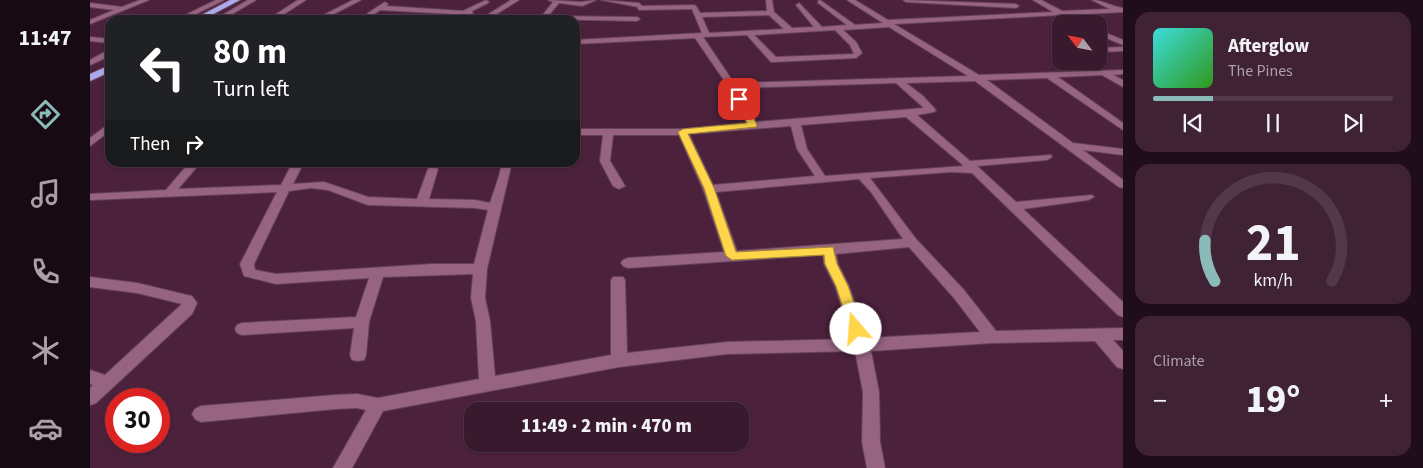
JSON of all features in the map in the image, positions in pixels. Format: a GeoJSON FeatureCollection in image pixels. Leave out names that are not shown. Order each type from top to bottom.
{"type":"FeatureCollection","features":[{"type":"Feature","properties":{"kind":"highway"},"geometry":{"type":"LineString","coordinates":[[206,15],[236,0]]}},
{"type":"Feature","properties":{"kind":"highway"},"geometry":{"type":"LineString","coordinates":[[214,15],[243,0]]}},
{"type":"Feature","properties":{"kind":"highway"},"geometry":{"type":"LineString","coordinates":[[90,71],[105,64]]}},
{"type":"Feature","properties":{"kind":"highway"},"geometry":{"type":"LineString","coordinates":[[90,78],[105,70]]}},
{"type":"Feature","properties":{"kind":"street"},"geometry":{"type":"LineString","coordinates":[[108,15],[146,0]]}},
{"type":"Feature","properties":{"kind":"street"},"geometry":{"type":"LineString","coordinates":[[189,15],[221,0]]}},
{"type":"Feature","properties":{"kind":"street"},"geometry":{"type":"LineString","coordinates":[[225,15],[253,0]]}},
{"type":"Feature","properties":{"kind":"street"},"geometry":{"type":"LineString","coordinates":[[278,15],[303,0]]}},
{"type":"Feature","properties":{"kind":"street"},"geometry":{"type":"LineString","coordinates":[[327,15],[358,0]]}},
{"type":"Feature","properties":{"kind":"street"},"geometry":{"type":"LineString","coordinates":[[383,0],[389,0]]}},
{"type":"Feature","properties":{"kind":"street"},"geometry":{"type":"LineString","coordinates":[[370,15],[389,0]]}},
{"type":"Feature","properties":{"kind":"street"},"geometry":{"type":"LineString","coordinates":[[474,0],[506,5]]}},
{"type":"Feature","properties":{"kind":"street"},"geometry":{"type":"LineString","coordinates":[[491,15],[516,0]]}},
{"type":"Feature","properties":{"kind":"street"},"geometry":{"type":"LineString","coordinates":[[548,0],[582,4],[593,0]]}},
{"type":"Feature","properties":{"kind":"street"},"geometry":{"type":"LineString","coordinates":[[604,0],[695,9],[702,36],[753,125]]}},
{"type":"Feature","properties":{"kind":"street"},"geometry":{"type":"LineString","coordinates":[[769,0],[771,13],[791,31]]}},
{"type":"Feature","properties":{"kind":"street"},"geometry":{"type":"LineString","coordinates":[[850,0],[976,77],[1023,109],[1123,185]]}},
{"type":"Feature","properties":{"kind":"street"},"geometry":{"type":"LineString","coordinates":[[906,0],[1016,6]]}},
{"type":"Feature","properties":{"kind":"street"},"geometry":{"type":"LineString","coordinates":[[1036,0],[1059,14]]}},
{"type":"Feature","properties":{"kind":"street"},"geometry":{"type":"LineString","coordinates":[[1095,0],[1122,11]]}},
{"type":"Feature","properties":{"kind":"street"},"geometry":{"type":"LineString","coordinates":[[546,15],[557,1]]}},
{"type":"Feature","properties":{"kind":"street"},"geometry":{"type":"LineString","coordinates":[[463,15],[486,2]]}},
{"type":"Feature","properties":{"kind":"street"},"geometry":{"type":"LineString","coordinates":[[820,2],[855,28]]}},
{"type":"Feature","properties":{"kind":"street"},"geometry":{"type":"LineString","coordinates":[[640,4],[643,28]]}},
{"type":"Feature","properties":{"kind":"street"},"geometry":{"type":"LineString","coordinates":[[90,5],[124,9]]}},
{"type":"Feature","properties":{"kind":"street"},"geometry":{"type":"LineString","coordinates":[[799,5],[820,29]]}},
{"type":"Feature","properties":{"kind":"street"},"geometry":{"type":"LineString","coordinates":[[380,8],[467,13]]}},
{"type":"Feature","properties":{"kind":"street"},"geometry":{"type":"LineString","coordinates":[[580,22],[702,36],[1122,11]]}},
{"type":"Feature","properties":{"kind":"street"},"geometry":{"type":"LineString","coordinates":[[698,15],[771,13]]}},
{"type":"Feature","properties":{"kind":"street"},"geometry":{"type":"LineString","coordinates":[[90,22],[105,16]]}},
{"type":"Feature","properties":{"kind":"street"},"geometry":{"type":"LineString","coordinates":[[580,41],[643,28]]}},
{"type":"Feature","properties":{"kind":"street"},"geometry":{"type":"LineString","coordinates":[[749,33],[774,60],[856,56],[858,53],[853,44],[838,29]]}},
{"type":"Feature","properties":{"kind":"street"},"geometry":{"type":"LineString","coordinates":[[1108,36],[1123,43]]}},
{"type":"Feature","properties":{"kind":"street"},"geometry":{"type":"LineString","coordinates":[[90,39],[105,40]]}},
{"type":"Feature","properties":{"kind":"street"},"geometry":{"type":"LineString","coordinates":[[1108,50],[1123,49]]}},
{"type":"Feature","properties":{"kind":"street"},"geometry":{"type":"LineString","coordinates":[[90,63],[105,56]]}},
{"type":"Feature","properties":{"kind":"street"},"geometry":{"type":"LineString","coordinates":[[1103,72],[1123,84]]}},
{"type":"Feature","properties":{"kind":"street"},"geometry":{"type":"LineString","coordinates":[[732,86],[899,82],[976,77],[1123,72]]}},
{"type":"Feature","properties":{"kind":"street"},"geometry":{"type":"LineString","coordinates":[[1049,75],[1123,127]]}},
{"type":"Feature","properties":{"kind":"street"},"geometry":{"type":"LineString","coordinates":[[580,132],[683,132],[907,114],[931,110],[920,98],[899,82]]}},
{"type":"Feature","properties":{"kind":"street"},"geometry":{"type":"LineString","coordinates":[[907,114],[912,116],[972,167],[1123,311]]}},
{"type":"Feature","properties":{"kind":"street"},"geometry":{"type":"LineString","coordinates":[[795,122],[802,149],[823,180]]}},
{"type":"Feature","properties":{"kind":"street"},"geometry":{"type":"LineString","coordinates":[[93,141],[105,130]]}},
{"type":"Feature","properties":{"kind":"street"},"geometry":{"type":"LineString","coordinates":[[683,132],[709,188],[732,256]]}},
{"type":"Feature","properties":{"kind":"street"},"geometry":{"type":"LineString","coordinates":[[608,133],[606,161],[619,186]]}},
{"type":"Feature","properties":{"kind":"street"},"geometry":{"type":"LineString","coordinates":[[1070,146],[1123,152]]}},
{"type":"Feature","properties":{"kind":"street"},"geometry":{"type":"LineString","coordinates":[[709,188],[951,169],[1047,157]]}},
{"type":"Feature","properties":{"kind":"street"},"geometry":{"type":"LineString","coordinates":[[170,192],[192,167]]}},
{"type":"Feature","properties":{"kind":"street"},"geometry":{"type":"LineString","coordinates":[[296,167],[247,264],[249,273],[260,277],[276,279],[432,269],[480,269]]}},
{"type":"Feature","properties":{"kind":"street"},"geometry":{"type":"LineString","coordinates":[[488,384],[483,321],[478,298],[480,269],[494,208],[506,167]]}},
{"type":"Feature","properties":{"kind":"street"},"geometry":{"type":"LineString","coordinates":[[422,202],[433,169]]}},
{"type":"Feature","properties":{"kind":"street"},"geometry":{"type":"LineString","coordinates":[[861,175],[875,190],[912,242],[992,336]]}},
{"type":"Feature","properties":{"kind":"street"},"geometry":{"type":"LineString","coordinates":[[90,196],[284,188],[308,185],[337,189],[350,197],[368,201],[475,204],[494,208]]}},
{"type":"Feature","properties":{"kind":"street"},"geometry":{"type":"LineString","coordinates":[[1014,206],[1088,197]]}},
{"type":"Feature","properties":{"kind":"street"},"geometry":{"type":"LineString","coordinates":[[628,263],[829,250],[912,242]]}},
{"type":"Feature","properties":{"kind":"street"},"geometry":{"type":"LineString","coordinates":[[829,250],[831,264],[842,286],[862,345],[871,392],[871,442],[876,468]]}},
{"type":"Feature","properties":{"kind":"street"},"geometry":{"type":"LineString","coordinates":[[358,356],[362,322],[378,273]]}},
{"type":"Feature","properties":{"kind":"street"},"geometry":{"type":"LineString","coordinates":[[618,280],[619,360]]}},
{"type":"Feature","properties":{"kind":"street"},"geometry":{"type":"LineString","coordinates":[[90,282],[137,288],[187,300],[190,303],[187,310],[90,398]]}},
{"type":"Feature","properties":{"kind":"street"},"geometry":{"type":"LineString","coordinates":[[242,329],[362,322]]}},
{"type":"Feature","properties":{"kind":"street"},"geometry":{"type":"LineString","coordinates":[[1098,334],[1123,362]]}},
{"type":"Feature","properties":{"kind":"street"},"geometry":{"type":"LineString","coordinates":[[200,414],[335,402],[357,401],[378,405],[619,360],[727,348],[862,345],[992,336],[1123,334]]}},
{"type":"Feature","properties":{"kind":"street"},"geometry":{"type":"LineString","coordinates":[[90,377],[106,382]]}},
{"type":"Feature","properties":{"kind":"street"},"geometry":{"type":"LineString","coordinates":[[342,468],[378,405]]}},
{"type":"Feature","properties":{"kind":"route"},"geometry":{"type":"LineString","coordinates":[[739,99],[753,125],[683,132],[709,188],[732,256],[829,250],[831,264],[842,286],[856,329]]}}]}
